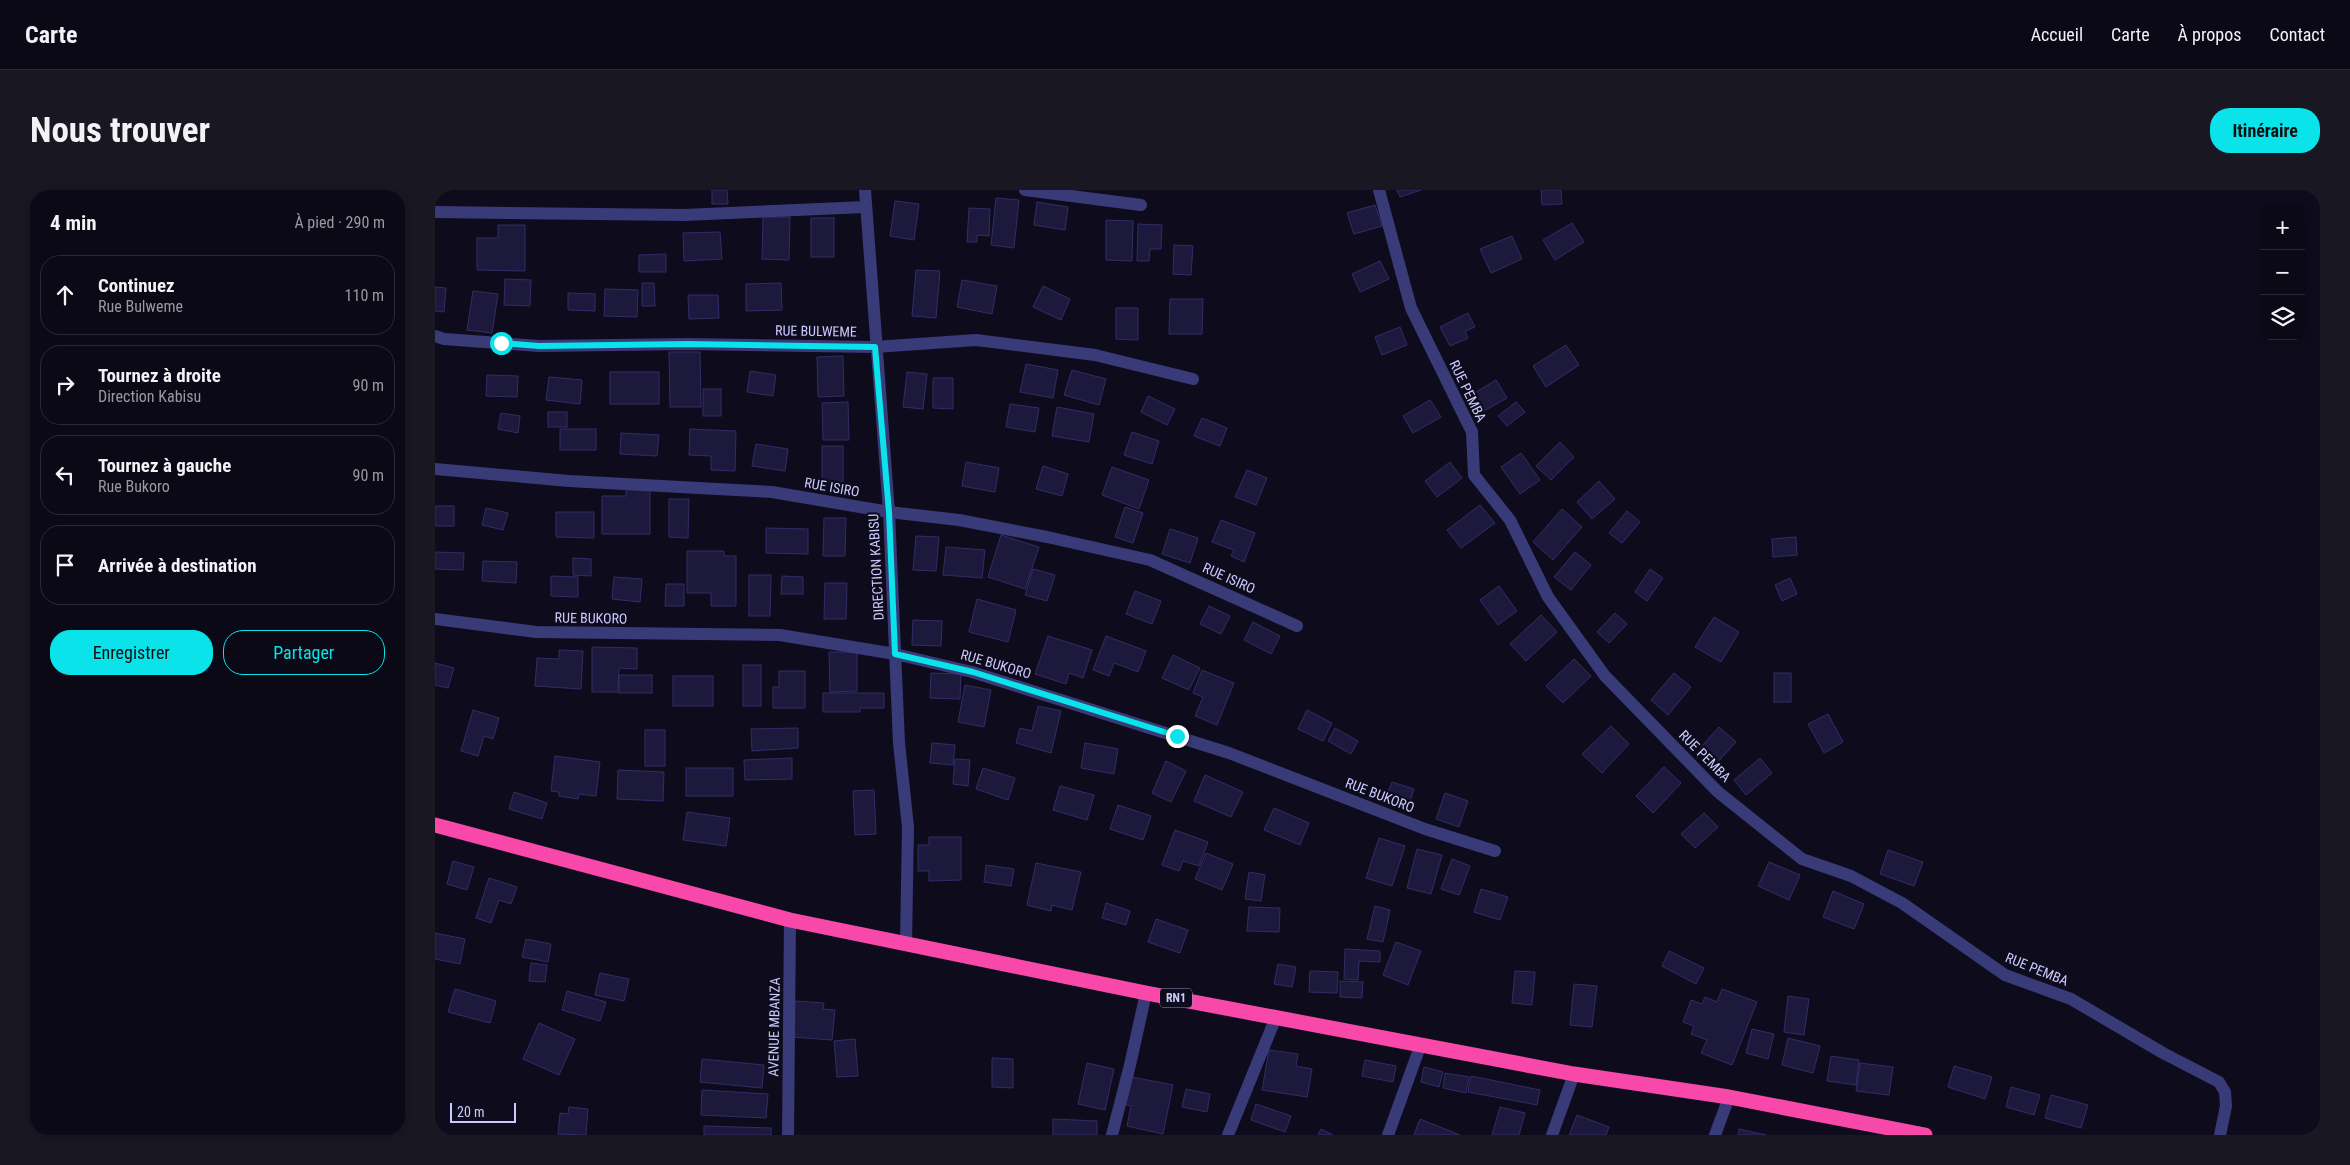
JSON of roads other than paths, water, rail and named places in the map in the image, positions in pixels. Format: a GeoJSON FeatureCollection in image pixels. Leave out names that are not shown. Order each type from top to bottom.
{"type":"FeatureCollection","features":[{"type":"Feature","properties":{"kind":"highway","name":"RN1"},"geometry":{"type":"LineString","coordinates":[[435,825],[790,920],[1146,993],[1574,1074],[1729,1097],[1888,1132],[1925,1135]]}},
{"type":"Feature","properties":{"kind":"street","name":"DIRECTION KABISU"},"geometry":{"type":"LineString","coordinates":[[865,190],[875,347],[889,512],[899,743],[908,827],[906,943]]}},
{"type":"Feature","properties":{"kind":"street"},"geometry":{"type":"LineString","coordinates":[[1025,190],[1141,205]]}},
{"type":"Feature","properties":{"kind":"street","name":"RUE PEMBA"},"geometry":{"type":"LineString","coordinates":[[1379,190],[1411,308],[1472,432],[1474,475],[1511,520],[1548,596],[1605,676],[1718,792],[1802,859],[1851,876],[1902,902],[2005,975],[2071,999],[2163,1053],[2219,1082],[2225,1092],[2226,1106],[2220,1135]]}},
{"type":"Feature","properties":{"kind":"street"},"geometry":{"type":"LineString","coordinates":[[435,212],[684,215],[865,207]]}},
{"type":"Feature","properties":{"kind":"street","name":"RUE BULWEME"},"geometry":{"type":"LineString","coordinates":[[435,336],[444,339],[539,346],[688,344],[875,347],[976,340],[1095,355],[1193,379]]}},
{"type":"Feature","properties":{"kind":"street","name":"RUE ISIRO"},"geometry":{"type":"LineString","coordinates":[[435,469],[569,480],[772,492],[889,512],[959,520],[1047,536],[1150,560],[1297,626]]}},
{"type":"Feature","properties":{"kind":"street","name":"RUE BUKORO"},"geometry":{"type":"LineString","coordinates":[[435,619],[536,632],[780,635],[895,654],[973,672],[1229,753],[1425,829],[1495,851]]}},
{"type":"Feature","properties":{"kind":"street","name":"AVENUE MBANZA"},"geometry":{"type":"LineString","coordinates":[[788,1135],[790,920]]}},
{"type":"Feature","properties":{"kind":"street"},"geometry":{"type":"LineString","coordinates":[[1112,1135],[1131,1065],[1146,993]]}},
{"type":"Feature","properties":{"kind":"street"},"geometry":{"type":"LineString","coordinates":[[1228,1135],[1276,1017]]}},
{"type":"Feature","properties":{"kind":"street"},"geometry":{"type":"LineString","coordinates":[[1388,1135],[1421,1044]]}},
{"type":"Feature","properties":{"kind":"street"},"geometry":{"type":"LineString","coordinates":[[1552,1135],[1574,1074]]}},
{"type":"Feature","properties":{"kind":"street"},"geometry":{"type":"LineString","coordinates":[[1715,1135],[1729,1097]]}}]}
